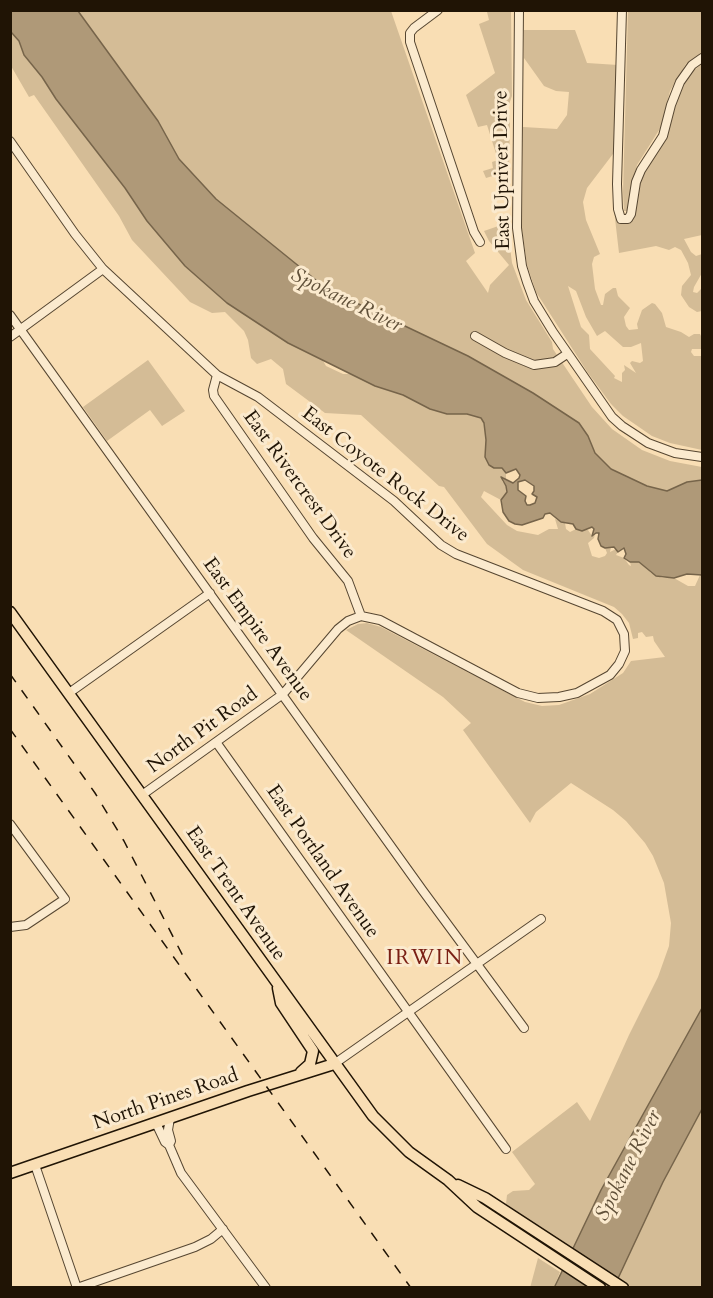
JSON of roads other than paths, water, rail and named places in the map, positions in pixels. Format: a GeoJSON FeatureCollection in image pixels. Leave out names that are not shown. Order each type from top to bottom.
{"type":"FeatureCollection","features":[{"type":"Feature","properties":{"kind":"main road","name":"East Trent Avenue"},"geometry":{"type":"LineString","coordinates":[[10,612],[373,1116],[409,1152],[448,1180],[477,1207],[600,1287]]}},
{"type":"Feature","properties":{"kind":"main road"},"geometry":{"type":"LineString","coordinates":[[276,982],[281,1003],[313,1051],[310,1064],[298,1075]]}},
{"type":"Feature","properties":{"kind":"main road","name":"North Pines Road"},"geometry":{"type":"LineString","coordinates":[[10,1173],[334,1064]]}},
{"type":"Feature","properties":{"kind":"main road","name":"East Trent Avenue"},"geometry":{"type":"LineString","coordinates":[[448,1180],[486,1198],[623,1287]]}},
{"type":"Feature","properties":{"kind":"street"},"geometry":{"type":"LineString","coordinates":[[438,10],[416,26],[409,36],[419,72],[474,232],[480,242]]}},
{"type":"Feature","properties":{"kind":"street","name":"East Upriver Drive"},"geometry":{"type":"LineString","coordinates":[[519,10],[518,246],[524,274],[534,301],[602,405],[622,426],[648,443],[675,453],[702,457]]}},
{"type":"Feature","properties":{"kind":"street"},"geometry":{"type":"LineString","coordinates":[[622,10],[617,203],[619,216],[624,220],[628,219],[631,214],[636,182],[641,170],[663,136],[680,82],[692,65],[702,58]]}},
{"type":"Feature","properties":{"kind":"street","name":"East Coyote Rock Drive"},"geometry":{"type":"LineString","coordinates":[[10,141],[75,234],[103,269],[217,375],[246,390],[276,411],[394,501],[441,545],[456,554],[603,611],[617,620],[624,634],[625,651],[619,664],[610,675],[577,693],[538,698],[518,693],[380,620],[361,616]]}},
{"type":"Feature","properties":{"kind":"street"},"geometry":{"type":"LineString","coordinates":[[10,337],[103,269]]}},
{"type":"Feature","properties":{"kind":"street","name":"East Empire Avenue"},"geometry":{"type":"LineString","coordinates":[[10,315],[423,891],[524,1028]]}},
{"type":"Feature","properties":{"kind":"street"},"geometry":{"type":"LineString","coordinates":[[475,336],[505,353],[534,365],[555,362],[567,354]]}},
{"type":"Feature","properties":{"kind":"street","name":"East Rivercrest Drive"},"geometry":{"type":"LineString","coordinates":[[217,375],[213,390],[214,396],[314,538],[348,580],[361,616]]}},
{"type":"Feature","properties":{"kind":"street"},"geometry":{"type":"LineString","coordinates":[[69,693],[210,593]]}},
{"type":"Feature","properties":{"kind":"street"},"geometry":{"type":"LineString","coordinates":[[283,694],[338,629],[348,621],[361,616]]}},
{"type":"Feature","properties":{"kind":"street","name":"North Pit Road"},"geometry":{"type":"LineString","coordinates":[[142,795],[283,694]]}},
{"type":"Feature","properties":{"kind":"street","name":"East Portland Avenue"},"geometry":{"type":"LineString","coordinates":[[216,742],[506,1149]]}},
{"type":"Feature","properties":{"kind":"street"},"geometry":{"type":"LineString","coordinates":[[10,824],[65,899],[26,925],[10,927]]}},
{"type":"Feature","properties":{"kind":"street"},"geometry":{"type":"LineString","coordinates":[[334,1064],[541,919]]}},
{"type":"Feature","properties":{"kind":"street"},"geometry":{"type":"LineString","coordinates":[[169,1145],[171,1141],[168,1130],[170,1118]]}},
{"type":"Feature","properties":{"kind":"street"},"geometry":{"type":"LineString","coordinates":[[156,1123],[181,1173],[266,1287]]}},
{"type":"Feature","properties":{"kind":"street"},"geometry":{"type":"LineString","coordinates":[[35,1165],[77,1287],[195,1247],[211,1239],[223,1229]]}},
{"type":"Feature","properties":{"kind":"water","name":"Spokane River"},"geometry":{"type":"Polygon","coordinates":[[[10,11],[78,11],[158,121],[179,159],[216,199],[327,289],[468,356],[533,393],[579,423],[588,436],[595,453],[611,469],[647,486],[667,491],[687,482],[702,480],[702,575],[687,574],[674,578],[656,576],[639,562],[630,562],[624,558],[626,554],[624,548],[618,552],[614,547],[601,546],[598,539],[599,533],[592,536],[594,529],[592,527],[582,531],[576,529],[573,524],[561,522],[550,513],[545,514],[543,518],[522,525],[509,521],[503,512],[501,500],[507,492],[501,477],[513,483],[520,475],[516,469],[506,473],[502,468],[489,465],[485,457],[486,440],[484,423],[481,418],[467,414],[447,414],[430,409],[403,395],[375,386],[288,343],[227,303],[185,266],[147,221],[125,188],[24,55],[19,41],[11,32],[10,11]],[[525,480],[518,482],[518,490],[526,496],[527,505],[535,503],[537,497],[532,494],[534,486],[525,480]]]}},
{"type":"Feature","properties":{"kind":"water","name":"Spokane River"},"geometry":{"type":"Polygon","coordinates":[[[702,1008],[702,1109],[663,1182],[614,1287],[554,1288],[601,1190],[702,1008]]]}},
{"type":"Feature","properties":{"kind":"railway"},"geometry":{"type":"LineString","coordinates":[[10,674],[95,793],[124,841],[185,960]]}},
{"type":"Feature","properties":{"kind":"railway"},"geometry":{"type":"LineString","coordinates":[[10,729],[411,1288]]}},
{"type":"Feature","properties":{"kind":"district","name":"IRWIN"},"geometry":{"type":"Point","coordinates":[425,959]}}]}
